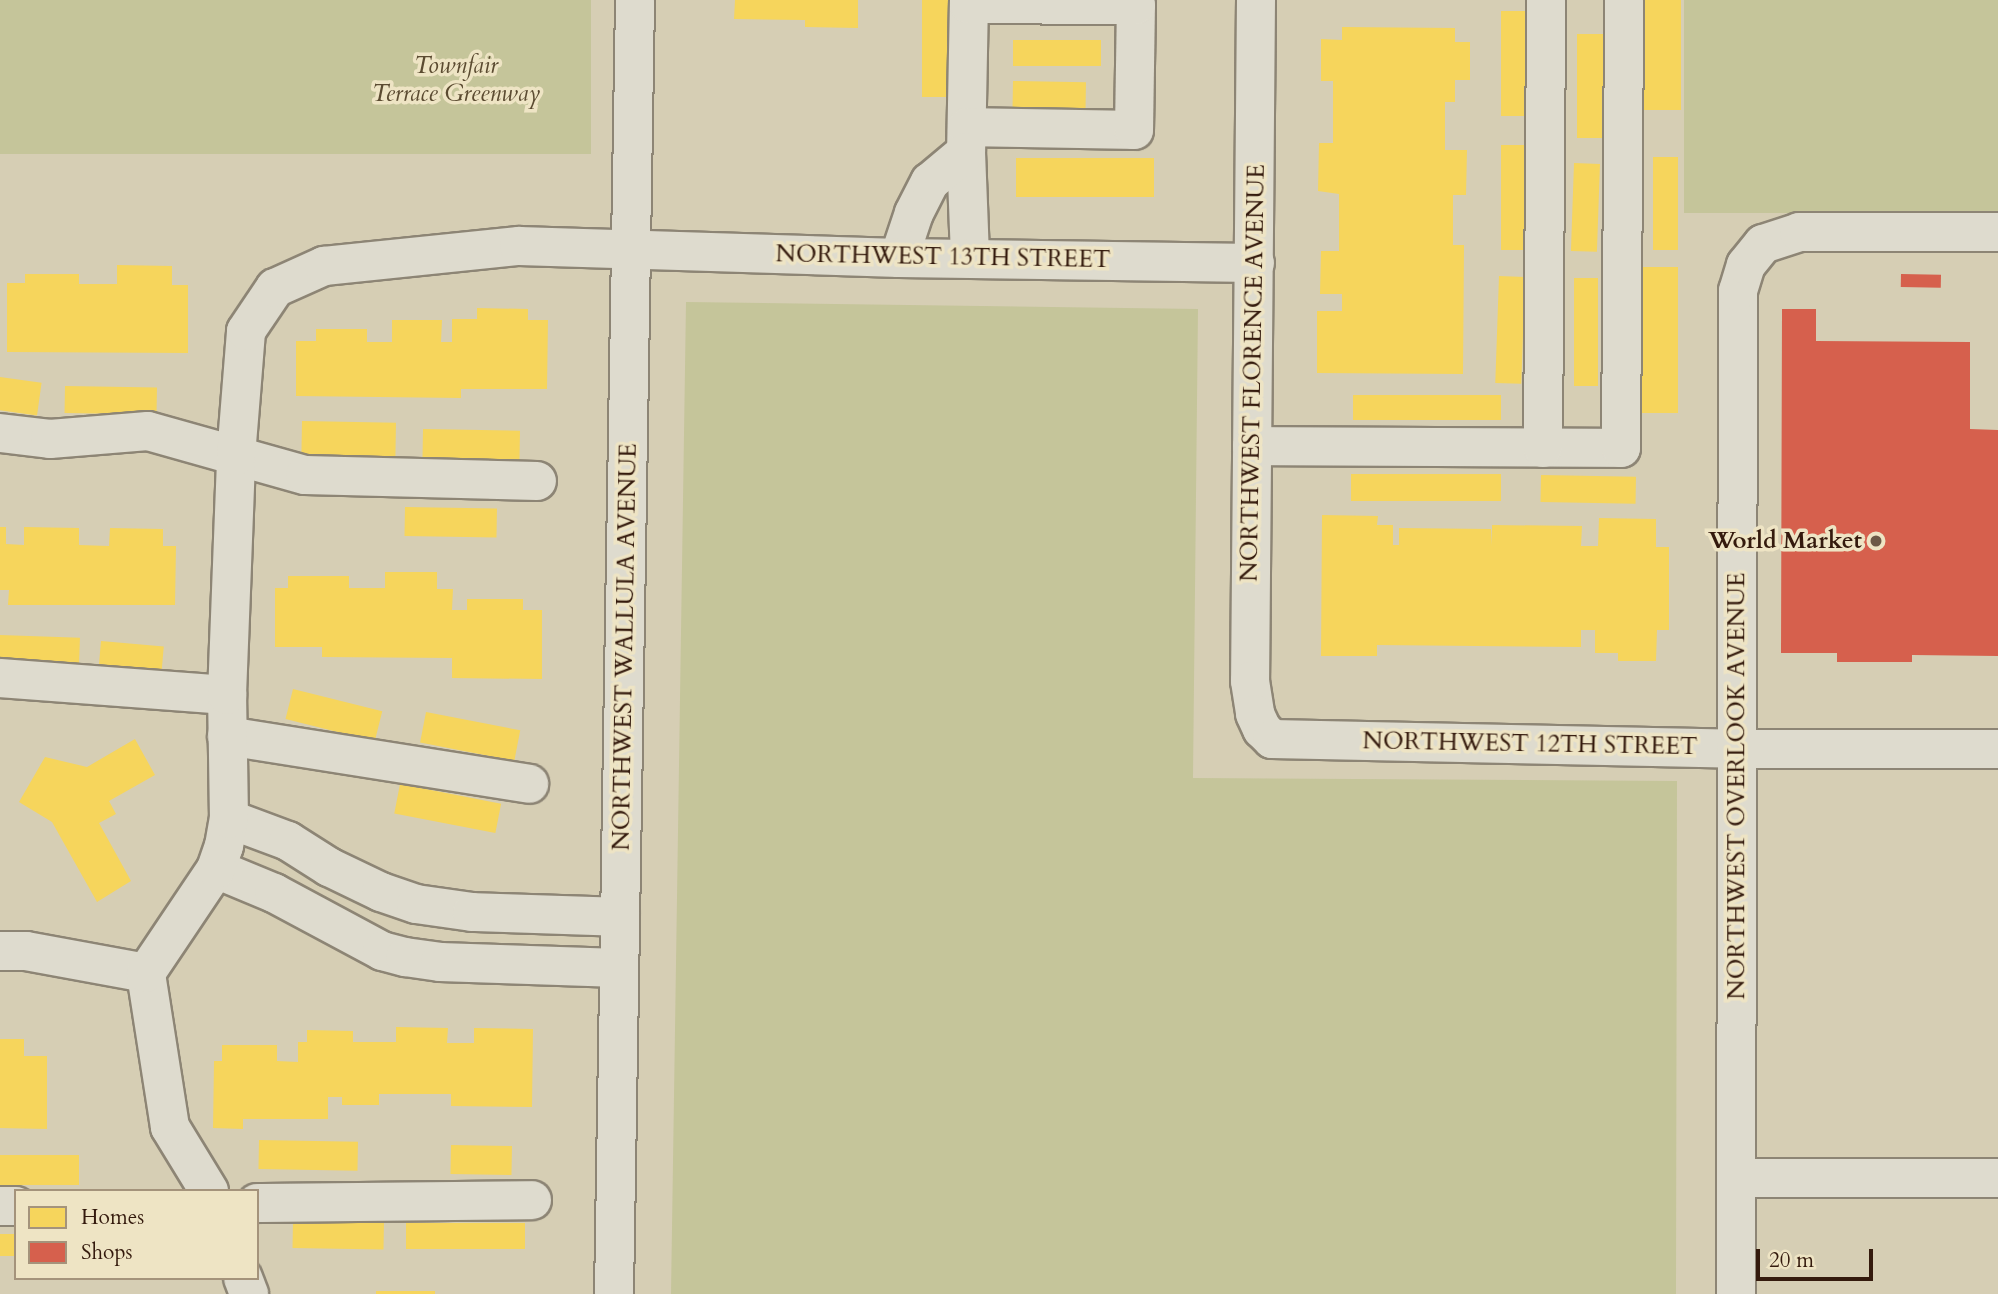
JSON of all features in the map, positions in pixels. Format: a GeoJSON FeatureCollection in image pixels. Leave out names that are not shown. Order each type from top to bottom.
{"type":"FeatureCollection","features":[{"type":"Feature","properties":{"kind":"street","name":"NORTHWEST WALLULA AVENUE"},"geometry":{"type":"LineString","coordinates":[[614,1294],[635,0]]}},
{"type":"Feature","properties":{"kind":"street","name":"NORTHWEST FLORENCE AVENUE"},"geometry":{"type":"LineString","coordinates":[[1256,0],[1250,681],[1255,714],[1262,729],[1272,739]]}},
{"type":"Feature","properties":{"kind":"street"},"geometry":{"type":"LineString","coordinates":[[1543,448],[1545,0]]}},
{"type":"Feature","properties":{"kind":"street"},"geometry":{"type":"LineString","coordinates":[[1252,446],[1621,448],[1624,0]]}},
{"type":"Feature","properties":{"kind":"street"},"geometry":{"type":"LineString","coordinates":[[900,258],[914,214],[930,182],[966,139],[1134,130],[1136,5],[969,2],[966,139],[970,258]]}},
{"type":"Feature","properties":{"kind":"street","name":"NORTHWEST OVERLOOK AVENUE"},"geometry":{"type":"LineString","coordinates":[[1736,1294],[1738,291],[1746,265],[1763,244],[1799,232],[1998,232]]}},
{"type":"Feature","properties":{"kind":"street","name":"NORTHWEST 13TH STREET"},"geometry":{"type":"LineString","coordinates":[[146,973],[216,869],[225,846],[229,819],[227,695],[236,456],[246,331],[275,288],[324,266],[519,247],[900,258],[1255,263]]}},
{"type":"Feature","properties":{"kind":"street"},"geometry":{"type":"LineString","coordinates":[[0,433],[50,439],[148,431],[305,475],[537,481]]}},
{"type":"Feature","properties":{"kind":"street"},"geometry":{"type":"LineString","coordinates":[[0,678],[227,695]]}},
{"type":"Feature","properties":{"kind":"street"},"geometry":{"type":"LineString","coordinates":[[227,736],[529,783]]}},
{"type":"Feature","properties":{"kind":"street","name":"NORTHWEST 12TH STREET"},"geometry":{"type":"LineString","coordinates":[[1272,739],[1736,748],[1998,749]]}},
{"type":"Feature","properties":{"kind":"street"},"geometry":{"type":"LineString","coordinates":[[229,819],[288,841],[329,867],[381,892],[416,904],[472,912],[620,917]]}},
{"type":"Feature","properties":{"kind":"street"},"geometry":{"type":"LineString","coordinates":[[216,869],[274,892],[382,951],[405,957],[440,962],[620,968]]}},
{"type":"Feature","properties":{"kind":"street"},"geometry":{"type":"LineString","coordinates":[[0,951],[26,951],[146,973],[170,1127],[208,1189]]}},
{"type":"Feature","properties":{"kind":"street"},"geometry":{"type":"LineString","coordinates":[[1736,1178],[1998,1178]]}},
{"type":"Feature","properties":{"kind":"street"},"geometry":{"type":"LineString","coordinates":[[259,1203],[532,1200]]}},
{"type":"Feature","properties":{"kind":"green space","name":"Townfair Terrace Greenway"},"geometry":{"type":"Polygon","coordinates":[[[0,0],[591,0],[591,154],[0,154],[0,0]]]}},
{"type":"Feature","properties":{"kind":"green space"},"geometry":{"type":"Polygon","coordinates":[[[1684,0],[1998,0],[1998,213],[1684,213],[1684,0]]]}},
{"type":"Feature","properties":{"kind":"green space"},"geometry":{"type":"Polygon","coordinates":[[[686,302],[1198,309],[1193,778],[1677,781],[1676,1294],[671,1294],[686,302]]]}},
{"type":"Feature","properties":{"kind":"building: Homes"},"geometry":{"type":"Polygon","coordinates":[[[735,0],[858,0],[858,28],[805,27],[805,20],[734,19],[735,0]]]}},
{"type":"Feature","properties":{"kind":"building: Homes"},"geometry":{"type":"Polygon","coordinates":[[[922,0],[948,0],[948,97],[922,97],[922,0]]]}},
{"type":"Feature","properties":{"kind":"building: Homes"},"geometry":{"type":"Polygon","coordinates":[[[1642,0],[1681,0],[1681,110],[1642,110],[1642,0]]]}},
{"type":"Feature","properties":{"kind":"building: Homes"},"geometry":{"type":"Polygon","coordinates":[[[1501,11],[1528,11],[1528,116],[1501,116],[1501,11]]]}},
{"type":"Feature","properties":{"kind":"building: Homes"},"geometry":{"type":"Polygon","coordinates":[[[1342,27],[1455,28],[1455,42],[1470,42],[1470,80],[1455,80],[1455,102],[1445,102],[1445,150],[1467,150],[1466,195],[1453,195],[1453,245],[1464,245],[1463,374],[1317,373],[1317,311],[1342,311],[1342,294],[1320,294],[1321,251],[1339,251],[1339,194],[1318,191],[1319,143],[1333,143],[1333,81],[1321,81],[1321,39],[1342,40],[1342,27]]]}},
{"type":"Feature","properties":{"kind":"building: Homes"},"geometry":{"type":"Polygon","coordinates":[[[1577,34],[1603,34],[1603,138],[1577,138],[1577,34]]]}},
{"type":"Feature","properties":{"kind":"building: Homes"},"geometry":{"type":"Polygon","coordinates":[[[1013,40],[1101,40],[1101,66],[1013,66],[1013,40]]]}},
{"type":"Feature","properties":{"kind":"building: Homes"},"geometry":{"type":"Polygon","coordinates":[[[1013,81],[1086,82],[1085,111],[1012,110],[1013,81]]]}},
{"type":"Feature","properties":{"kind":"building: Homes"},"geometry":{"type":"Polygon","coordinates":[[[1501,145],[1527,145],[1527,250],[1501,250],[1501,145]]]}},
{"type":"Feature","properties":{"kind":"building: Homes"},"geometry":{"type":"Polygon","coordinates":[[[1653,157],[1678,157],[1678,250],[1653,250],[1653,157]]]}},
{"type":"Feature","properties":{"kind":"building: Homes"},"geometry":{"type":"Polygon","coordinates":[[[1016,158],[1154,158],[1154,197],[1016,197],[1016,158]]]}},
{"type":"Feature","properties":{"kind":"building: Homes"},"geometry":{"type":"Polygon","coordinates":[[[1574,163],[1600,164],[1597,252],[1571,251],[1574,163]]]}},
{"type":"Feature","properties":{"kind":"building: Homes"},"geometry":{"type":"Polygon","coordinates":[[[117,265],[172,266],[172,285],[188,285],[188,353],[7,352],[7,283],[25,283],[25,274],[79,274],[79,284],[117,284],[117,265]]]}},
{"type":"Feature","properties":{"kind":"building: Homes"},"geometry":{"type":"Polygon","coordinates":[[[1642,267],[1678,267],[1678,413],[1642,413],[1642,267]]]}},
{"type":"Feature","properties":{"kind":"building: Homes"},"geometry":{"type":"Polygon","coordinates":[[[1499,276],[1525,277],[1521,384],[1495,383],[1499,276]]]}},
{"type":"Feature","properties":{"kind":"building: Homes"},"geometry":{"type":"Polygon","coordinates":[[[1574,278],[1598,278],[1598,386],[1574,386],[1574,278]]]}},
{"type":"Feature","properties":{"kind":"building: Homes"},"geometry":{"type":"Polygon","coordinates":[[[477,308],[528,309],[528,320],[548,320],[547,389],[461,389],[461,398],[296,396],[296,341],[316,341],[316,329],[367,329],[367,342],[392,342],[392,320],[442,320],[441,342],[452,342],[452,319],[477,319],[477,308]]]}},
{"type":"Feature","properties":{"kind":"building: Homes"},"geometry":{"type":"Polygon","coordinates":[[[0,377],[42,383],[37,416],[0,410],[0,377]]]}},
{"type":"Feature","properties":{"kind":"building: Homes"},"geometry":{"type":"Polygon","coordinates":[[[65,386],[157,388],[157,415],[65,413],[65,386]]]}},
{"type":"Feature","properties":{"kind":"building: Homes"},"geometry":{"type":"Polygon","coordinates":[[[1353,395],[1501,395],[1501,420],[1353,420],[1353,395]]]}},
{"type":"Feature","properties":{"kind":"building: Homes"},"geometry":{"type":"Polygon","coordinates":[[[302,421],[396,423],[395,459],[301,457],[302,421]]]}},
{"type":"Feature","properties":{"kind":"building: Homes"},"geometry":{"type":"Polygon","coordinates":[[[423,429],[520,431],[519,462],[422,460],[423,429]]]}},
{"type":"Feature","properties":{"kind":"building: Homes"},"geometry":{"type":"Polygon","coordinates":[[[1351,474],[1501,474],[1501,501],[1351,501],[1351,474]]]}},
{"type":"Feature","properties":{"kind":"building: Homes"},"geometry":{"type":"Polygon","coordinates":[[[1541,475],[1636,477],[1636,504],[1541,502],[1541,475]]]}},
{"type":"Feature","properties":{"kind":"building: Homes"},"geometry":{"type":"Polygon","coordinates":[[[405,507],[497,509],[496,538],[404,536],[405,507]]]}},
{"type":"Feature","properties":{"kind":"building: Homes"},"geometry":{"type":"Polygon","coordinates":[[[1322,515],[1378,516],[1377,525],[1393,525],[1393,545],[1399,545],[1399,528],[1491,529],[1492,546],[1492,525],[1582,526],[1581,546],[1598,546],[1599,518],[1656,519],[1656,547],[1669,547],[1669,630],[1657,630],[1656,661],[1618,661],[1618,653],[1595,653],[1595,630],[1581,630],[1581,647],[1377,645],[1377,656],[1321,656],[1322,515]]]}},
{"type":"Feature","properties":{"kind":"building: Homes"},"geometry":{"type":"Polygon","coordinates":[[[0,527],[6,527],[6,544],[24,545],[24,527],[79,528],[79,545],[109,546],[110,528],[163,529],[163,546],[176,546],[175,605],[8,605],[9,590],[0,590],[0,527]]]}},
{"type":"Feature","properties":{"kind":"building: Homes"},"geometry":{"type":"Polygon","coordinates":[[[385,572],[437,572],[437,589],[453,589],[452,610],[467,610],[467,599],[523,599],[523,610],[542,610],[542,679],[452,678],[452,658],[322,657],[322,647],[275,647],[275,588],[288,588],[288,576],[349,576],[349,588],[385,588],[385,572]]]}},
{"type":"Feature","properties":{"kind":"building: Homes"},"geometry":{"type":"Polygon","coordinates":[[[0,635],[80,638],[79,667],[0,664],[0,635]]]}},
{"type":"Feature","properties":{"kind":"building: Homes"},"geometry":{"type":"Polygon","coordinates":[[[101,641],[164,646],[161,672],[99,667],[101,641]]]}},
{"type":"Feature","properties":{"kind":"building: Homes"},"geometry":{"type":"Polygon","coordinates":[[[293,689],[382,711],[375,741],[286,719],[293,689]]]}},
{"type":"Feature","properties":{"kind":"building: Homes"},"geometry":{"type":"Polygon","coordinates":[[[426,712],[520,730],[514,761],[420,742],[426,712]]]}},
{"type":"Feature","properties":{"kind":"building: Homes"},"geometry":{"type":"Polygon","coordinates":[[[135,739],[155,775],[109,801],[116,814],[99,823],[131,881],[97,902],[52,822],[19,802],[45,757],[87,767],[135,739]]]}},
{"type":"Feature","properties":{"kind":"building: Homes"},"geometry":{"type":"Polygon","coordinates":[[[400,784],[501,804],[495,833],[394,813],[400,784]]]}},
{"type":"Feature","properties":{"kind":"building: Homes"},"geometry":{"type":"Polygon","coordinates":[[[396,1027],[448,1028],[447,1043],[474,1043],[474,1028],[533,1029],[532,1107],[451,1106],[451,1094],[379,1094],[379,1105],[342,1105],[342,1097],[328,1097],[328,1119],[243,1119],[243,1129],[213,1128],[214,1061],[222,1061],[222,1045],[277,1045],[277,1061],[298,1062],[298,1042],[307,1042],[307,1030],[353,1031],[353,1042],[396,1042],[396,1027]]]}},
{"type":"Feature","properties":{"kind":"building: Homes"},"geometry":{"type":"Polygon","coordinates":[[[0,1039],[24,1039],[24,1056],[47,1056],[47,1129],[0,1128],[0,1039]]]}},
{"type":"Feature","properties":{"kind":"building: Homes"},"geometry":{"type":"Polygon","coordinates":[[[259,1140],[358,1142],[357,1171],[258,1169],[259,1140]]]}},
{"type":"Feature","properties":{"kind":"building: Homes"},"geometry":{"type":"Polygon","coordinates":[[[451,1145],[512,1146],[511,1175],[450,1174],[451,1145]]]}},
{"type":"Feature","properties":{"kind":"building: Homes"},"geometry":{"type":"Polygon","coordinates":[[[0,1155],[79,1155],[79,1185],[0,1185],[0,1155]]]}},
{"type":"Feature","properties":{"kind":"building: Homes"},"geometry":{"type":"Polygon","coordinates":[[[293,1220],[384,1222],[383,1250],[293,1248],[293,1220]]]}},
{"type":"Feature","properties":{"kind":"building: Homes"},"geometry":{"type":"Polygon","coordinates":[[[406,1223],[525,1223],[525,1249],[406,1249],[406,1223]]]}},
{"type":"Feature","properties":{"kind":"building: Homes"},"geometry":{"type":"Polygon","coordinates":[[[0,1234],[14,1234],[14,1256],[0,1256],[0,1234]]]}},
{"type":"Feature","properties":{"kind":"building: Homes"},"geometry":{"type":"Polygon","coordinates":[[[376,1291],[435,1291],[435,1294],[376,1294],[376,1291]]]}},
{"type":"Feature","properties":{"kind":"building: Shops"},"geometry":{"type":"Polygon","coordinates":[[[1901,274],[1941,275],[1941,288],[1901,287],[1901,274]]]}},
{"type":"Feature","properties":{"kind":"building: Shops","name":"World Market"},"geometry":{"type":"Polygon","coordinates":[[[1782,309],[1816,309],[1816,341],[1970,342],[1970,429],[1998,430],[1998,656],[1912,655],[1912,662],[1837,662],[1837,653],[1781,653],[1782,309]]]}},
{"type":"Feature","properties":{"kind":"place","name":"World Market"},"geometry":{"type":"Point","coordinates":[1876,541]}}]}
